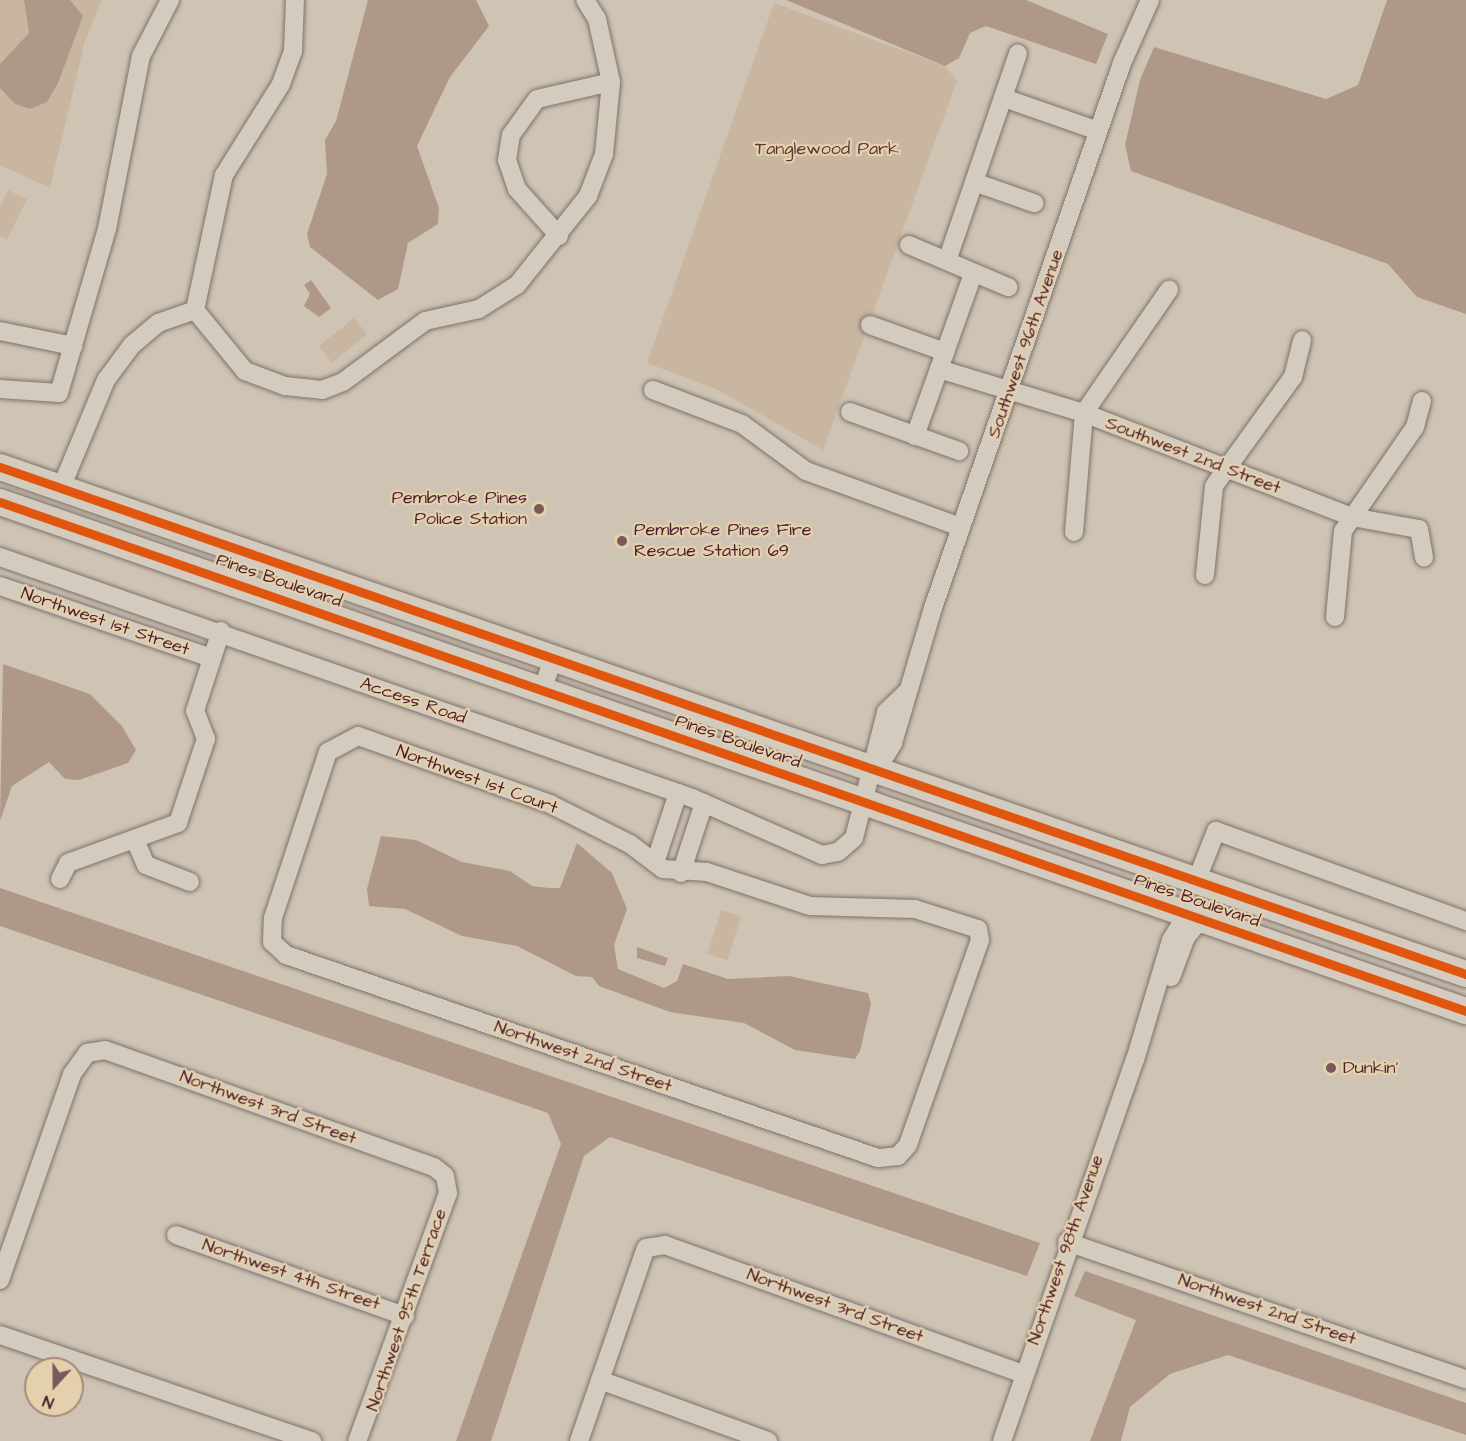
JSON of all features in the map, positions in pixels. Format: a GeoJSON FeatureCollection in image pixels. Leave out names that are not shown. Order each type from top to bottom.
{"type":"FeatureCollection","features":[{"type":"Feature","properties":{"kind":"highway","name":"Pines Boulevard"},"geometry":{"type":"LineString","coordinates":[[0,467],[874,772],[1466,974]]}},
{"type":"Feature","properties":{"kind":"highway"},"geometry":{"type":"LineString","coordinates":[[0,496],[46,501],[61,488]]}},
{"type":"Feature","properties":{"kind":"highway","name":"Pines Boulevard"},"geometry":{"type":"LineString","coordinates":[[0,502],[1466,1011]]}},
{"type":"Feature","properties":{"kind":"highway"},"geometry":{"type":"LineString","coordinates":[[1029,860],[1082,865],[1170,893],[1186,891],[1196,882]]}},
{"type":"Feature","properties":{"kind":"highway"},"geometry":{"type":"LineString","coordinates":[[1194,917],[1205,905],[1226,908],[1346,949],[1437,964]]}},
{"type":"Feature","properties":{"kind":"highway"},"geometry":{"type":"LineString","coordinates":[[1372,979],[1422,981],[1466,995]]}},
{"type":"Feature","properties":{"kind":"street"},"geometry":{"type":"LineString","coordinates":[[0,389],[59,393],[107,229],[141,56],[170,0]]}},
{"type":"Feature","properties":{"kind":"street"},"geometry":{"type":"LineString","coordinates":[[195,310],[224,175],[281,84],[293,51],[295,0]]}},
{"type":"Feature","properties":{"kind":"street"},"geometry":{"type":"LineString","coordinates":[[195,310],[245,371],[285,386],[322,390],[343,382],[424,321],[479,309],[501,295],[559,236],[588,196],[611,121],[611,82],[597,19],[585,0]]}},
{"type":"Feature","properties":{"kind":"street","name":"Southwest 96th Avenue"},"geometry":{"type":"LineString","coordinates":[[822,855],[847,847],[865,804],[886,712],[908,690],[961,527],[1011,393],[1098,131],[1150,0]]}},
{"type":"Feature","properties":{"kind":"street"},"geometry":{"type":"LineString","coordinates":[[948,258],[1018,54]]}},
{"type":"Feature","properties":{"kind":"street"},"geometry":{"type":"LineString","coordinates":[[559,236],[517,189],[507,160],[511,135],[537,99],[611,82]]}},
{"type":"Feature","properties":{"kind":"street"},"geometry":{"type":"LineString","coordinates":[[1004,98],[1098,131]]}},
{"type":"Feature","properties":{"kind":"street"},"geometry":{"type":"LineString","coordinates":[[974,182],[1034,203]]}},
{"type":"Feature","properties":{"kind":"street"},"geometry":{"type":"LineString","coordinates":[[909,244],[948,258],[973,274],[1008,287]]}},
{"type":"Feature","properties":{"kind":"street"},"geometry":{"type":"LineString","coordinates":[[915,436],[973,274]]}},
{"type":"Feature","properties":{"kind":"street"},"geometry":{"type":"LineString","coordinates":[[1074,532],[1084,413],[1169,290]]}},
{"type":"Feature","properties":{"kind":"street"},"geometry":{"type":"LineString","coordinates":[[61,488],[106,380],[132,345],[158,323],[195,310]]}},
{"type":"Feature","properties":{"kind":"street","name":"Southwest 2nd Street"},"geometry":{"type":"LineString","coordinates":[[870,325],[1011,393],[1084,413],[1223,469],[1353,517],[1419,529],[1424,558]]}},
{"type":"Feature","properties":{"kind":"street"},"geometry":{"type":"LineString","coordinates":[[0,331],[73,346]]}},
{"type":"Feature","properties":{"kind":"street"},"geometry":{"type":"LineString","coordinates":[[1205,575],[1214,486],[1223,469],[1238,458],[1293,377],[1302,340]]}},
{"type":"Feature","properties":{"kind":"street"},"geometry":{"type":"LineString","coordinates":[[653,390],[742,424],[806,471],[961,527]]}},
{"type":"Feature","properties":{"kind":"street"},"geometry":{"type":"LineString","coordinates":[[1335,617],[1343,531],[1415,426],[1422,401]]}},
{"type":"Feature","properties":{"kind":"street"},"geometry":{"type":"LineString","coordinates":[[850,412],[959,451]]}},
{"type":"Feature","properties":{"kind":"street","name":"Access Road"},"geometry":{"type":"LineString","coordinates":[[0,557],[221,631],[704,803],[822,855]]}},
{"type":"Feature","properties":{"kind":"street","name":"Northwest 1st Street"},"geometry":{"type":"LineString","coordinates":[[0,586],[211,658]]}},
{"type":"Feature","properties":{"kind":"street"},"geometry":{"type":"LineString","coordinates":[[60,879],[68,863],[136,842],[178,823],[206,738],[195,711],[221,631]]}},
{"type":"Feature","properties":{"kind":"street"},"geometry":{"type":"LineString","coordinates":[[542,690],[553,660]]}},
{"type":"Feature","properties":{"kind":"street","name":"Northwest 1st Court"},"geometry":{"type":"LineString","coordinates":[[272,942],[273,918],[328,752],[349,737],[358,736],[549,804],[630,844],[655,863],[681,873],[707,872],[810,906],[915,909],[978,929],[980,940],[908,1145],[898,1156]]}},
{"type":"Feature","properties":{"kind":"street"},"geometry":{"type":"LineString","coordinates":[[655,863],[678,794]]}},
{"type":"Feature","properties":{"kind":"street"},"geometry":{"type":"LineString","coordinates":[[681,873],[704,803]]}},
{"type":"Feature","properties":{"kind":"street"},"geometry":{"type":"LineString","coordinates":[[1196,882],[1216,831],[1466,921]]}},
{"type":"Feature","properties":{"kind":"street"},"geometry":{"type":"LineString","coordinates":[[136,842],[146,864],[190,882]]}},
{"type":"Feature","properties":{"kind":"street","name":"Northwest 98th Avenue"},"geometry":{"type":"LineString","coordinates":[[1002,1441],[1067,1242],[1136,1060],[1171,940],[1194,917]]}},
{"type":"Feature","properties":{"kind":"street","name":"Northwest 2nd Street"},"geometry":{"type":"LineString","coordinates":[[272,942],[286,955],[878,1158],[898,1156]]}},
{"type":"Feature","properties":{"kind":"street","name":"Northwest 3rd Street"},"geometry":{"type":"LineString","coordinates":[[0,1280],[72,1074],[87,1053],[105,1050],[446,1176]]}},
{"type":"Feature","properties":{"kind":"street","name":"Northwest 95th Terrace"},"geometry":{"type":"LineString","coordinates":[[357,1441],[405,1316],[448,1193],[446,1176]]}},
{"type":"Feature","properties":{"kind":"street","name":"Northwest 4th Street"},"geometry":{"type":"LineString","coordinates":[[176,1235],[405,1316]]}},
{"type":"Feature","properties":{"kind":"street","name":"Northwest 2nd Street"},"geometry":{"type":"LineString","coordinates":[[1067,1242],[1464,1372]]}},
{"type":"Feature","properties":{"kind":"street","name":"Northwest 3rd Street"},"geometry":{"type":"LineString","coordinates":[[600,1380],[646,1248],[665,1245],[1023,1374]]}},
{"type":"Feature","properties":{"kind":"street"},"geometry":{"type":"LineString","coordinates":[[0,1335],[312,1441]]}},
{"type":"Feature","properties":{"kind":"street"},"geometry":{"type":"LineString","coordinates":[[579,1441],[600,1380],[768,1441]]}},
{"type":"Feature","properties":{"kind":"green space"},"geometry":{"type":"Polygon","coordinates":[[[0,0],[102,0],[85,41],[50,188],[0,165],[0,0]]]}},
{"type":"Feature","properties":{"kind":"green space","name":"Tanglewood Park"},"geometry":{"type":"Polygon","coordinates":[[[774,3],[945,66],[957,81],[823,450],[716,389],[647,363],[774,3]]]}},
{"type":"Feature","properties":{"kind":"green space"},"geometry":{"type":"Polygon","coordinates":[[[8,190],[27,199],[7,240],[0,236],[0,207],[8,190]]]}},
{"type":"Feature","properties":{"kind":"green space"},"geometry":{"type":"Polygon","coordinates":[[[354,318],[367,334],[332,363],[319,346],[354,318]]]}},
{"type":"Feature","properties":{"kind":"green space"},"geometry":{"type":"Polygon","coordinates":[[[721,910],[741,916],[728,960],[708,954],[721,910]]]}},
{"type":"Feature","properties":{"kind":"shaded area"},"geometry":{"type":"Polygon","coordinates":[[[24,0],[70,0],[83,16],[58,83],[47,102],[30,109],[15,104],[0,88],[0,64],[29,33],[24,0]]]}},
{"type":"Feature","properties":{"kind":"shaded area"},"geometry":{"type":"Polygon","coordinates":[[[368,0],[476,0],[489,26],[450,77],[417,146],[439,208],[438,224],[408,243],[398,289],[378,300],[310,247],[307,234],[327,174],[325,140],[336,121],[368,0]]]}},
{"type":"Feature","properties":{"kind":"shaded area"},"geometry":{"type":"Polygon","coordinates":[[[786,0],[1026,0],[1108,34],[1096,64],[986,26],[970,33],[959,58],[945,66],[786,0]]]}},
{"type":"Feature","properties":{"kind":"shaded area"},"geometry":{"type":"Polygon","coordinates":[[[1387,0],[1466,0],[1466,314],[1417,297],[1388,264],[1131,171],[1125,145],[1140,80],[1154,47],[1326,99],[1358,85],[1387,0]]]}},
{"type":"Feature","properties":{"kind":"shaded area"},"geometry":{"type":"Polygon","coordinates":[[[311,280],[331,308],[319,317],[304,306],[310,294],[304,285],[311,280]]]}},
{"type":"Feature","properties":{"kind":"shaded area"},"geometry":{"type":"Polygon","coordinates":[[[3,664],[90,694],[122,726],[136,750],[128,763],[79,780],[65,779],[49,762],[12,786],[0,821],[3,664]]]}},
{"type":"Feature","properties":{"kind":"shaded area"},"geometry":{"type":"Polygon","coordinates":[[[381,836],[416,840],[462,862],[510,871],[532,886],[549,888],[560,888],[577,843],[612,873],[627,909],[614,945],[618,969],[664,988],[677,981],[683,964],[728,979],[789,976],[868,993],[871,1004],[860,1051],[855,1059],[795,1050],[744,1023],[670,1012],[599,986],[592,977],[576,976],[517,946],[462,936],[405,909],[369,906],[367,889],[381,836]]]}},
{"type":"Feature","properties":{"kind":"shaded area"},"geometry":{"type":"Polygon","coordinates":[[[0,888],[1040,1243],[1027,1276],[610,1137],[584,1156],[491,1441],[456,1441],[561,1144],[548,1113],[0,926],[0,888]]]}},
{"type":"Feature","properties":{"kind":"shaded area"},"geometry":{"type":"Polygon","coordinates":[[[637,947],[668,958],[665,966],[637,958],[637,947]]]}},
{"type":"Feature","properties":{"kind":"shaded area"},"geometry":{"type":"Polygon","coordinates":[[[1085,1271],[1466,1403],[1466,1435],[1228,1355],[1170,1374],[1130,1407],[1121,1441],[1090,1441],[1136,1320],[1074,1296],[1085,1271]]]}},
{"type":"Feature","properties":{"kind":"cycle path"},"geometry":{"type":"LineString","coordinates":[[0,467],[1466,974]]}},
{"type":"Feature","properties":{"kind":"cycle path"},"geometry":{"type":"LineString","coordinates":[[0,502],[1466,1011]]}},
{"type":"Feature","properties":{"kind":"place","name":"Pembroke Pines Police Station"},"geometry":{"type":"Point","coordinates":[539,509]}},
{"type":"Feature","properties":{"kind":"place","name":"Pembroke Pines Fire Rescue Station 69"},"geometry":{"type":"Point","coordinates":[622,541]}},
{"type":"Feature","properties":{"kind":"place","name":"Dunkin'"},"geometry":{"type":"Point","coordinates":[1331,1068]}}]}
